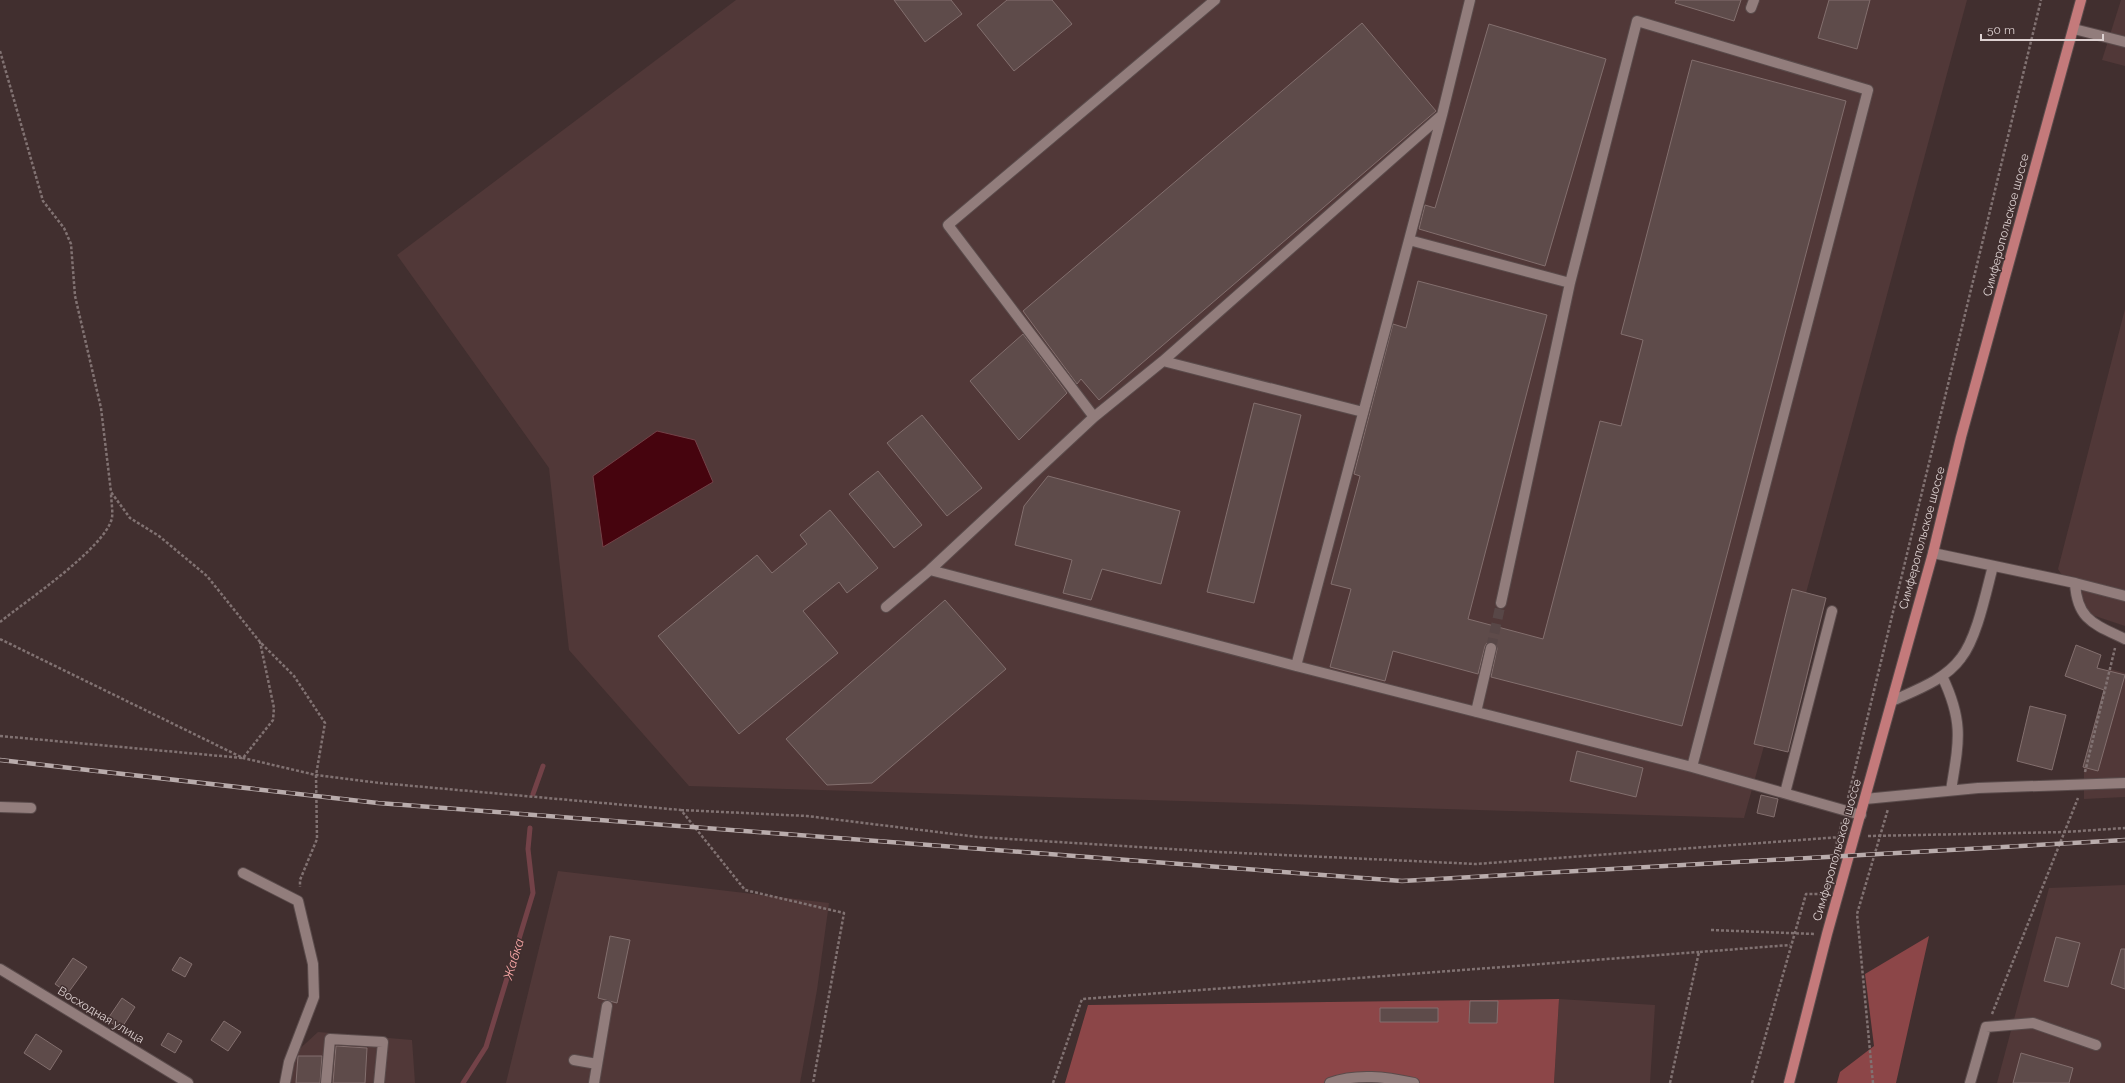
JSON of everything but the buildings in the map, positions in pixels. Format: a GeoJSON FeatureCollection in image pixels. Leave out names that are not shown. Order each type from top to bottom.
{"type":"FeatureCollection","features":[{"type":"Feature","properties":{"kind":"main road","name":"Симферопольское шоссе"},"geometry":{"type":"LineString","coordinates":[[1789,1083],[1827,934],[1933,553],[1961,437],[2081,0]]}},
{"type":"Feature","properties":{"kind":"street"},"geometry":{"type":"LineString","coordinates":[[1094,417],[948,225],[1215,0]]}},
{"type":"Feature","properties":{"kind":"street"},"geometry":{"type":"LineString","coordinates":[[1296,666],[1442,115],[1470,0]]}},
{"type":"Feature","properties":{"kind":"street"},"geometry":{"type":"LineString","coordinates":[[1501,603],[1570,284],[1637,21],[1868,90],[1692,767]]}},
{"type":"Feature","properties":{"kind":"street"},"geometry":{"type":"LineString","coordinates":[[2074,28],[2125,42]]}},
{"type":"Feature","properties":{"kind":"street"},"geometry":{"type":"LineString","coordinates":[[886,607],[930,570],[1094,417],[1163,361],[1442,115]]}},
{"type":"Feature","properties":{"kind":"street"},"geometry":{"type":"LineString","coordinates":[[1409,240],[1570,284]]}},
{"type":"Feature","properties":{"kind":"street"},"geometry":{"type":"LineString","coordinates":[[1163,361],[1363,412]]}},
{"type":"Feature","properties":{"kind":"street"},"geometry":{"type":"LineString","coordinates":[[1933,553],[2075,583],[2125,596]]}},
{"type":"Feature","properties":{"kind":"street"},"geometry":{"type":"LineString","coordinates":[[1892,701],[1942,676],[1961,658],[1971,640],[1993,566]]}},
{"type":"Feature","properties":{"kind":"street"},"geometry":{"type":"LineString","coordinates":[[930,570],[1296,666],[1692,767],[1861,815]]}},
{"type":"Feature","properties":{"kind":"street"},"geometry":{"type":"LineString","coordinates":[[2075,583],[2076,599],[2080,610],[2092,622],[2121,637]]}},
{"type":"Feature","properties":{"kind":"street"},"geometry":{"type":"LineString","coordinates":[[1785,793],[1832,611]]}},
{"type":"Feature","properties":{"kind":"street"},"geometry":{"type":"LineString","coordinates":[[1476,712],[1491,648]]}},
{"type":"Feature","properties":{"kind":"street"},"geometry":{"type":"LineString","coordinates":[[1942,676],[1956,709],[1959,730],[1951,790]]}},
{"type":"Feature","properties":{"kind":"street"},"geometry":{"type":"LineString","coordinates":[[1865,798],[1978,788],[2082,786],[2125,783]]}},
{"type":"Feature","properties":{"kind":"street"},"geometry":{"type":"LineString","coordinates":[[0,807],[31,808]]}},
{"type":"Feature","properties":{"kind":"street"},"geometry":{"type":"LineString","coordinates":[[243,872],[298,901],[313,964],[314,997],[289,1062],[285,1083]]}},
{"type":"Feature","properties":{"kind":"street","name":"Восходная улица"},"geometry":{"type":"LineString","coordinates":[[0,969],[188,1083]]}},
{"type":"Feature","properties":{"kind":"street"},"geometry":{"type":"LineString","coordinates":[[594,1083],[607,1006]]}},
{"type":"Feature","properties":{"kind":"street"},"geometry":{"type":"LineString","coordinates":[[1970,1083],[1986,1028],[2033,1023],[2096,1045]]}},
{"type":"Feature","properties":{"kind":"street"},"geometry":{"type":"LineString","coordinates":[[326,1083],[330,1039],[383,1042],[380,1083]]}},
{"type":"Feature","properties":{"kind":"street"},"geometry":{"type":"LineString","coordinates":[[574,1060],[597,1064]]}},
{"type":"Feature","properties":{"kind":"street"},"geometry":{"type":"LineString","coordinates":[[1330,1083],[1341,1079],[1383,1076],[1414,1083]]}},
{"type":"Feature","properties":{"kind":"path"},"geometry":{"type":"LineString","coordinates":[[1828,879],[2041,0]]}},
{"type":"Feature","properties":{"kind":"path"},"geometry":{"type":"LineString","coordinates":[[0,51],[43,201],[64,228],[71,244],[75,296],[101,408],[111,492],[112,517],[105,533],[90,551],[0,622]]}},
{"type":"Feature","properties":{"kind":"path"},"geometry":{"type":"LineString","coordinates":[[111,492],[130,518],[159,536],[207,576],[260,642],[294,676],[324,723],[316,775],[317,839],[300,880],[298,901]]}},
{"type":"Feature","properties":{"kind":"path"},"geometry":{"type":"LineString","coordinates":[[1986,1028],[2082,786],[2121,637]]}},
{"type":"Feature","properties":{"kind":"path"},"geometry":{"type":"LineString","coordinates":[[0,639],[243,758]]}},
{"type":"Feature","properties":{"kind":"path"},"geometry":{"type":"LineString","coordinates":[[243,758],[273,720],[274,708],[260,642]]}},
{"type":"Feature","properties":{"kind":"path"},"geometry":{"type":"LineString","coordinates":[[0,736],[243,758],[316,775],[380,783],[681,810],[806,816],[978,837],[1219,852],[1476,864],[1855,836],[2065,832],[2125,828]]}},
{"type":"Feature","properties":{"kind":"path"},"geometry":{"type":"LineString","coordinates":[[1873,1083],[1857,914],[1893,796]]}},
{"type":"Feature","properties":{"kind":"path"},"geometry":{"type":"LineString","coordinates":[[681,810],[745,890],[844,913],[813,1083]]}},
{"type":"Feature","properties":{"kind":"path"},"geometry":{"type":"LineString","coordinates":[[1752,1083],[1790,945],[1796,932],[1806,894],[1825,894],[1827,886]]}},
{"type":"Feature","properties":{"kind":"path"},"geometry":{"type":"LineString","coordinates":[[1712,930],[1827,934]]}},
{"type":"Feature","properties":{"kind":"path"},"geometry":{"type":"LineString","coordinates":[[1053,1083],[1082,999],[1790,945]]}},
{"type":"Feature","properties":{"kind":"path"},"geometry":{"type":"LineString","coordinates":[[1670,1083],[1699,952]]}},
{"type":"Feature","properties":{"kind":"shaded area"},"geometry":{"type":"Polygon","coordinates":[[[736,0],[1967,0],[1806,593],[1792,590],[1754,744],[1764,746],[1744,818],[689,786],[569,650],[549,468],[397,255],[736,0]]]}},
{"type":"Feature","properties":{"kind":"shaded area"},"geometry":{"type":"Polygon","coordinates":[[[2121,0],[2125,0],[2125,66],[2102,60],[2121,0]]]}},
{"type":"Feature","properties":{"kind":"shaded area"},"geometry":{"type":"Polygon","coordinates":[[[2125,309],[2125,626],[2086,613],[2058,569],[2125,309]]]}},
{"type":"Feature","properties":{"kind":"shaded area"},"geometry":{"type":"Polygon","coordinates":[[[657,431],[695,440],[713,482],[603,547],[593,476],[657,431]]]}},
{"type":"Feature","properties":{"kind":"shaded area"},"geometry":{"type":"Polygon","coordinates":[[[2110,669],[2125,673],[2125,797],[2084,799],[2084,768],[2110,669]]]}},
{"type":"Feature","properties":{"kind":"shaded area"},"geometry":{"type":"Polygon","coordinates":[[[558,871],[829,903],[817,990],[800,1083],[506,1083],[558,871]]]}},
{"type":"Feature","properties":{"kind":"shaded area"},"geometry":{"type":"Polygon","coordinates":[[[2125,885],[2125,1083],[1997,1083],[2049,888],[2125,885]]]}},
{"type":"Feature","properties":{"kind":"shaded area"},"geometry":{"type":"Polygon","coordinates":[[[1929,936],[1896,1083],[1837,1083],[1840,1072],[1874,1046],[1865,974],[1929,936]]]}},
{"type":"Feature","properties":{"kind":"shaded area"},"geometry":{"type":"Polygon","coordinates":[[[1559,999],[1655,1005],[1650,1083],[1554,1083],[1559,999]]]}},
{"type":"Feature","properties":{"kind":"shaded area"},"geometry":{"type":"Polygon","coordinates":[[[1559,999],[1554,1083],[1065,1083],[1088,1005],[1559,999]]]}},
{"type":"Feature","properties":{"kind":"shaded area"},"geometry":{"type":"Polygon","coordinates":[[[318,1032],[412,1040],[415,1083],[291,1083],[293,1055],[318,1032]]]}},
{"type":"Feature","properties":{"kind":"waterway","name":"Жабка"},"geometry":{"type":"LineString","coordinates":[[533,794],[543,766]]}},
{"type":"Feature","properties":{"kind":"waterway","name":"Жабка"},"geometry":{"type":"LineString","coordinates":[[463,1083],[486,1047],[533,893],[528,849],[530,828]]}},
{"type":"Feature","properties":{"kind":"tunnel"},"geometry":{"type":"LineString","coordinates":[[1491,648],[1501,603]]}},
{"type":"Feature","properties":{"kind":"railway"},"geometry":{"type":"LineString","coordinates":[[0,760],[378,803],[1402,881],[2125,840]]}}]}
